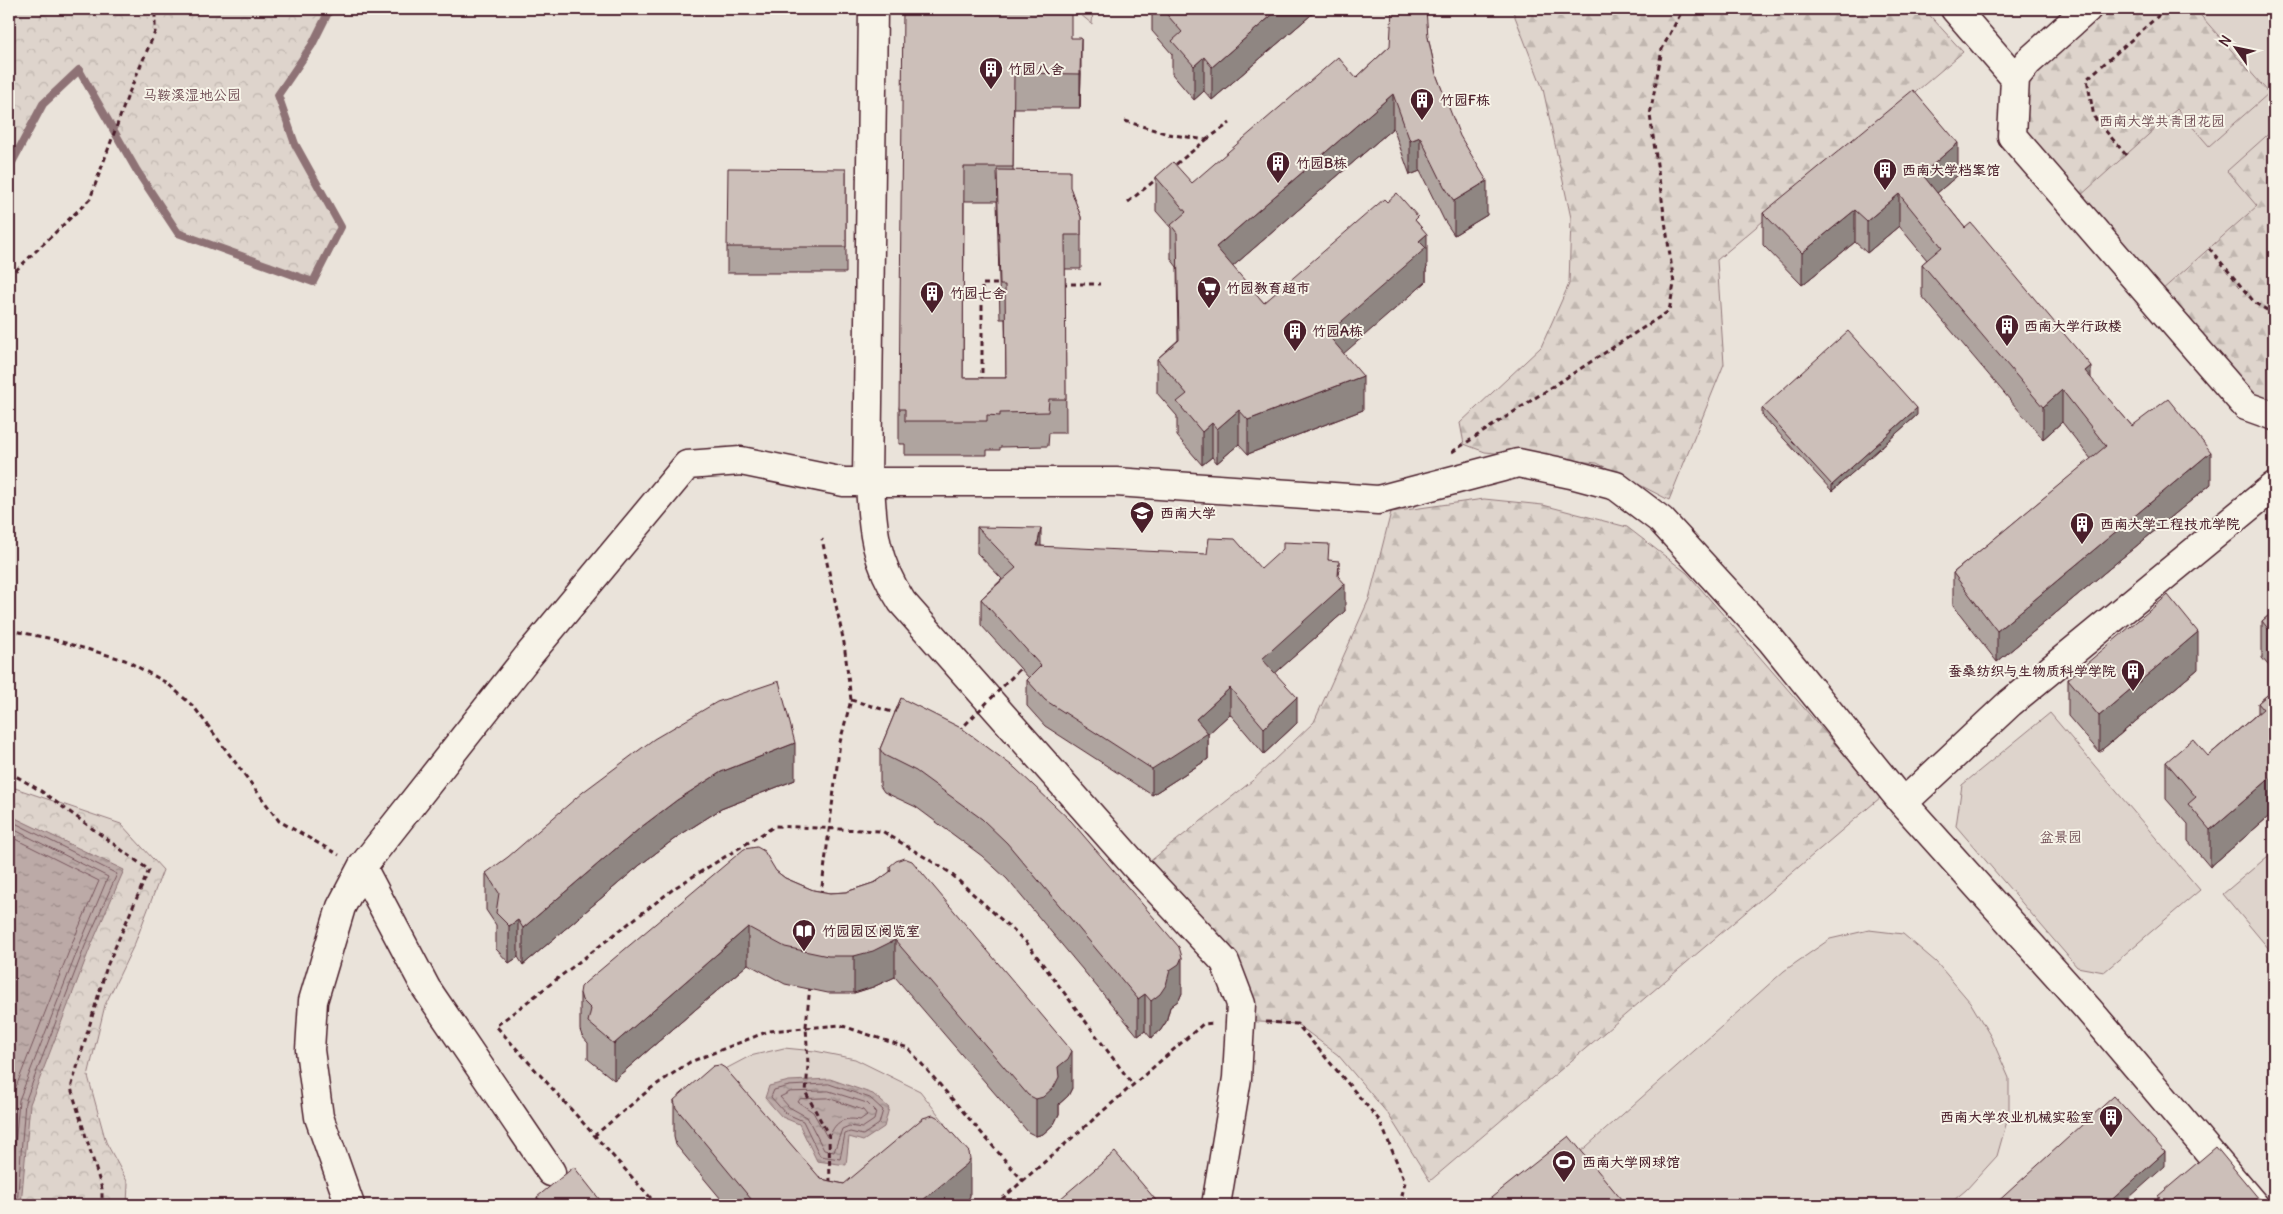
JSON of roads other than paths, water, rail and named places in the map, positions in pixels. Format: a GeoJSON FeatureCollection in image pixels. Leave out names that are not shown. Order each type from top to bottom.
{"type":"FeatureCollection","features":[{"type":"Feature","properties":{"kind":"lane"},"geometry":{"type":"LineString","coordinates":[[873,9],[869,482],[874,541],[887,577],[902,602],[1139,870],[1225,962],[1242,1004],[1237,1078],[1216,1205]]}},
{"type":"Feature","properties":{"kind":"lane"},"geometry":{"type":"LineString","coordinates":[[1955,9],[2015,78]]}},
{"type":"Feature","properties":{"kind":"lane"},"geometry":{"type":"LineString","coordinates":[[2087,9],[2028,62],[2015,78],[2012,136],[2246,406],[2274,416]]}},
{"type":"Feature","properties":{"kind":"lane"},"geometry":{"type":"LineString","coordinates":[[350,1205],[319,1117],[310,1050],[313,1001],[341,906],[370,857],[529,656],[687,465],[741,462],[844,482],[1116,482],[1378,500],[1518,463],[1616,486],[1661,520],[1771,640],[1903,803],[2088,1009],[2254,1205]]}},
{"type":"Feature","properties":{"kind":"lane"},"geometry":{"type":"LineString","coordinates":[[1903,803],[2010,703],[2274,486]]}},
{"type":"Feature","properties":{"kind":"lane"},"geometry":{"type":"LineString","coordinates":[[370,857],[426,988],[550,1172]]}},
{"type":"Feature","properties":{"kind":"water"},"geometry":{"type":"Polygon","coordinates":[[[9,815],[124,870],[90,948],[30,1104],[21,1205],[9,1205],[9,815]]]}},
{"type":"Feature","properties":{"kind":"water"},"geometry":{"type":"Polygon","coordinates":[[[830,1079],[873,1094],[889,1108],[884,1127],[863,1141],[849,1137],[846,1165],[817,1161],[799,1124],[782,1117],[765,1098],[769,1086],[789,1081],[830,1079]]]}},
{"type":"Feature","properties":{"kind":"waterway"},"geometry":{"type":"LineString","coordinates":[[9,168],[43,104],[79,70],[137,171],[178,233],[313,282],[341,227],[295,144],[278,95],[312,45],[330,9]]}},
{"type":"Feature","properties":{"kind":"place","name":"竹园八舍"},"geometry":{"type":"Point","coordinates":[991,90]}},
{"type":"Feature","properties":{"kind":"place","name":"竹园F栋"},"geometry":{"type":"Point","coordinates":[1422,121]}},
{"type":"Feature","properties":{"kind":"place","name":"竹园B栋"},"geometry":{"type":"Point","coordinates":[1278,184]}},
{"type":"Feature","properties":{"kind":"place","name":"西南大学档案馆"},"geometry":{"type":"Point","coordinates":[1885,191]}},
{"type":"Feature","properties":{"kind":"place","name":"竹园教育超市"},"geometry":{"type":"Point","coordinates":[1209,309]}},
{"type":"Feature","properties":{"kind":"place","name":"竹园七舍"},"geometry":{"type":"Point","coordinates":[932,314]}},
{"type":"Feature","properties":{"kind":"place","name":"西南大学行政楼"},"geometry":{"type":"Point","coordinates":[2007,347]}},
{"type":"Feature","properties":{"kind":"place","name":"竹园A栋"},"geometry":{"type":"Point","coordinates":[1295,352]}},
{"type":"Feature","properties":{"kind":"place","name":"西南大学"},"geometry":{"type":"Point","coordinates":[1142,534]}},
{"type":"Feature","properties":{"kind":"place","name":"西南大学工程技术学院"},"geometry":{"type":"Point","coordinates":[2082,545]}},
{"type":"Feature","properties":{"kind":"place","name":"蚕桑纺织与生物质科学学院"},"geometry":{"type":"Point","coordinates":[2133,692]}},
{"type":"Feature","properties":{"kind":"place","name":"竹园园区阅览室"},"geometry":{"type":"Point","coordinates":[804,952]}},
{"type":"Feature","properties":{"kind":"place","name":"西南大学农业机械实验室"},"geometry":{"type":"Point","coordinates":[2111,1138]}},
{"type":"Feature","properties":{"kind":"place","name":"西南大学网球馆"},"geometry":{"type":"Point","coordinates":[1564,1183]}},
{"type":"Feature","properties":{"kind":"park label","name":"马鞍溪湿地公园"},"geometry":{"type":"Point","coordinates":[192,95]}},
{"type":"Feature","properties":{"kind":"park label","name":"西南大学共青团花园"},"geometry":{"type":"Point","coordinates":[2162,121]}},
{"type":"Feature","properties":{"kind":"park label","name":"盆景园"},"geometry":{"type":"Point","coordinates":[2061,837]}}]}
